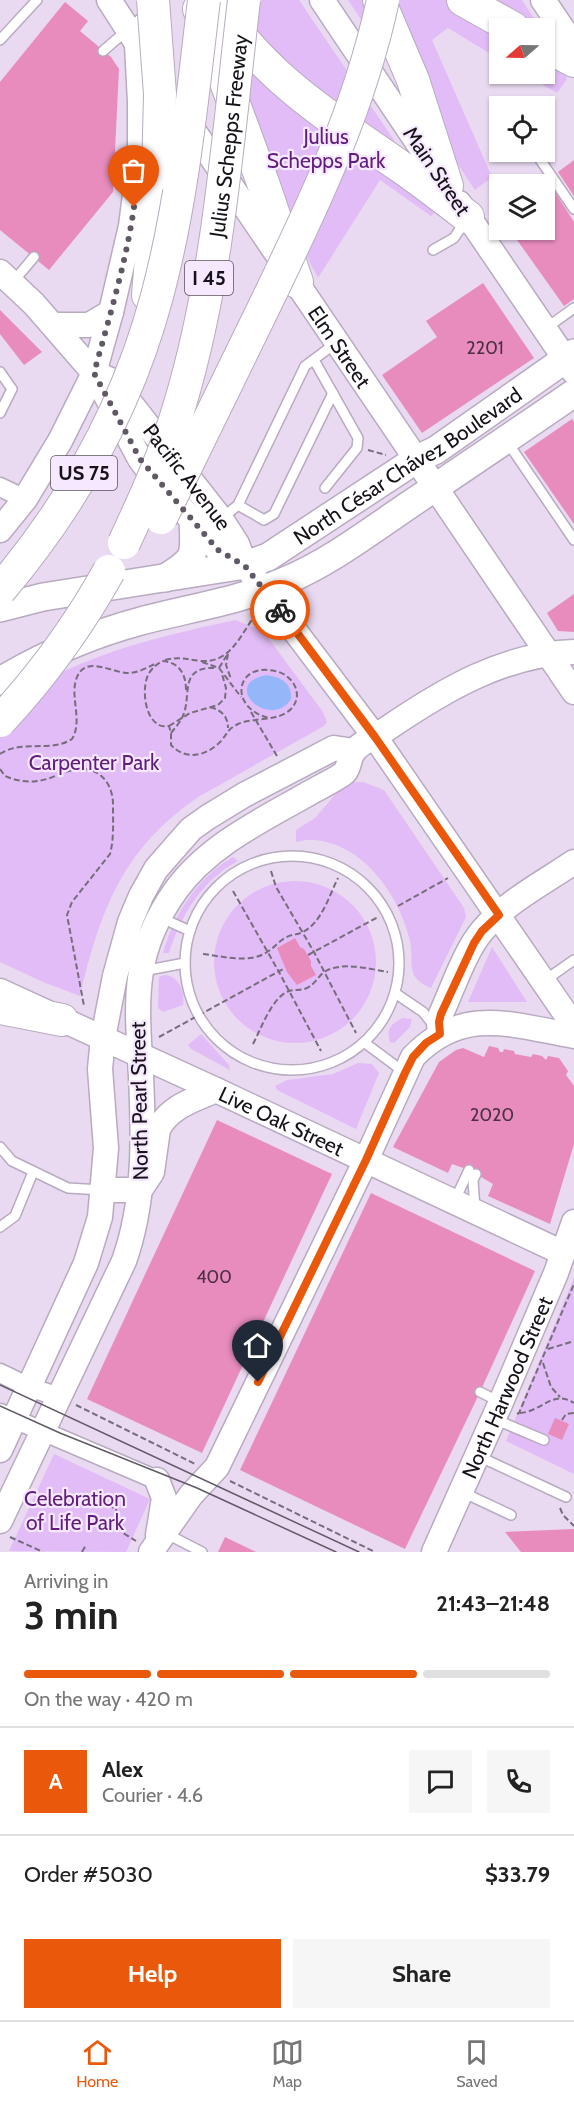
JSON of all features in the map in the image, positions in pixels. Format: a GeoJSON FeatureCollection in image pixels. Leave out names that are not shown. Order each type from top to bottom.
{"type":"FeatureCollection","features":[{"type":"Feature","properties":{"kind":"highway"},"geometry":{"type":"LineString","coordinates":[[144,342],[159,151],[160,94],[152,0]]}},
{"type":"Feature","properties":{"kind":"highway"},"geometry":{"type":"LineString","coordinates":[[196,0],[297,282]]}},
{"type":"Feature","properties":{"kind":"highway","name":"Julius Schepps Freeway"},"geometry":{"type":"LineString","coordinates":[[0,590],[58,514],[91,461],[125,390],[144,342],[161,280],[174,219],[204,0]]}},
{"type":"Feature","properties":{"kind":"highway"},"geometry":{"type":"LineString","coordinates":[[214,0],[259,58],[288,85],[318,110],[468,217]]}},
{"type":"Feature","properties":{"kind":"highway","name":"Julius Schepps Freeway"},"geometry":{"type":"LineString","coordinates":[[0,721],[40,675],[72,632],[100,588],[151,485],[171,431],[199,330],[215,236],[244,0]]}},
{"type":"Feature","properties":{"kind":"highway"},"geometry":{"type":"LineString","coordinates":[[124,543],[161,518],[303,228],[354,106],[376,31],[381,0]]}},
{"type":"Feature","properties":{"kind":"highway"},"geometry":{"type":"LineString","coordinates":[[381,0],[413,80],[447,186]]}},
{"type":"Feature","properties":{"kind":"highway"},"geometry":{"type":"LineString","coordinates":[[463,0],[495,18]]}},
{"type":"Feature","properties":{"kind":"highway"},"geometry":{"type":"LineString","coordinates":[[555,51],[574,61]]}},
{"type":"Feature","properties":{"kind":"highway"},"geometry":{"type":"LineString","coordinates":[[0,1008],[73,1013]]}},
{"type":"Feature","properties":{"kind":"main road","name":"Elm Street"},"geometry":{"type":"LineString","coordinates":[[109,0],[164,86],[338,342],[404,458],[436,487],[574,692]]}},
{"type":"Feature","properties":{"kind":"main road","name":"Main Street"},"geometry":{"type":"LineString","coordinates":[[322,0],[545,329],[571,361]]}},
{"type":"Feature","properties":{"kind":"main road"},"geometry":{"type":"LineString","coordinates":[[543,0],[574,46]]}},
{"type":"Feature","properties":{"kind":"main road"},"geometry":{"type":"LineString","coordinates":[[0,530],[25,499],[60,441],[94,373],[111,312],[131,226],[140,156],[140,102],[133,36]]}},
{"type":"Feature","properties":{"kind":"main road","name":"Pacific Avenue"},"geometry":{"type":"LineString","coordinates":[[6,277],[53,325],[94,373],[140,459],[218,550],[245,566]]}},
{"type":"Feature","properties":{"kind":"main road"},"geometry":{"type":"LineString","coordinates":[[53,325],[89,325],[111,312]]}},
{"type":"Feature","properties":{"kind":"main road","name":"North César Chávez Boulevard"},"geometry":{"type":"LineString","coordinates":[[245,566],[268,557],[404,458],[436,450],[571,361]]}},
{"type":"Feature","properties":{"kind":"main road","name":"Pacific Avenue"},"geometry":{"type":"LineString","coordinates":[[94,373],[113,381],[230,512],[237,544],[245,566],[375,737],[574,1026]]}},
{"type":"Feature","properties":{"kind":"main road","name":"North César Chávez Boulevard"},"geometry":{"type":"LineString","coordinates":[[123,627],[164,615],[225,602],[286,581],[328,559],[574,393]]}},
{"type":"Feature","properties":{"kind":"main road"},"geometry":{"type":"LineString","coordinates":[[165,578],[192,557],[194,550],[193,521]]}},
{"type":"Feature","properties":{"kind":"main road"},"geometry":{"type":"LineString","coordinates":[[0,608],[43,597],[245,566]]}},
{"type":"Feature","properties":{"kind":"main road"},"geometry":{"type":"LineString","coordinates":[[0,681],[46,657],[123,627],[130,617],[146,608],[217,592],[245,566]]}},
{"type":"Feature","properties":{"kind":"main road","name":"North Pearl Street"},"geometry":{"type":"LineString","coordinates":[[5,1529],[41,1432],[66,1401],[132,1238],[140,1190],[142,1148],[137,1010],[141,971],[149,940],[159,915],[177,889],[206,857],[235,836],[345,772],[354,751],[375,737],[477,675],[521,659],[549,653],[574,652]]}},
{"type":"Feature","properties":{"kind":"main road","name":"North Pearl Street"},"geometry":{"type":"LineString","coordinates":[[0,1450],[7,1416],[29,1387],[86,1263],[100,1217],[106,1148],[100,1069],[103,1038],[115,976],[130,922],[141,896],[156,869],[191,830],[244,795],[334,748],[354,751]]}},
{"type":"Feature","properties":{"kind":"main road"},"geometry":{"type":"LineString","coordinates":[[440,1034],[441,1014],[474,943],[482,931],[499,915],[574,862]]}},
{"type":"Feature","properties":{"kind":"main road","name":"Live Oak Street"},"geometry":{"type":"LineString","coordinates":[[0,991],[73,1013],[103,1038],[563,1253]]}},
{"type":"Feature","properties":{"kind":"main road"},"geometry":{"type":"LineString","coordinates":[[154,1545],[191,1495],[217,1467],[366,1160],[413,1057],[426,1043],[440,1034],[475,1023],[517,1024],[574,1036]]}},
{"type":"Feature","properties":{"kind":"main road"},"geometry":{"type":"LineString","coordinates":[[104,1190],[140,1190],[152,1172],[158,1129],[161,1123],[173,1109],[216,1090]]}},
{"type":"Feature","properties":{"kind":"main road"},"geometry":{"type":"LineString","coordinates":[[104,1105],[123,1097],[142,1104]]}},
{"type":"Feature","properties":{"kind":"main road","name":"North Harwood Street"},"geometry":{"type":"LineString","coordinates":[[434,1552],[501,1410],[574,1222]]}},
{"type":"Feature","properties":{"kind":"main road"},"geometry":{"type":"LineString","coordinates":[[154,1545],[164,1498],[157,1480]]}},
{"type":"Feature","properties":{"kind":"street"},"geometry":{"type":"LineString","coordinates":[[0,486],[25,499]]}},
{"type":"Feature","properties":{"kind":"street"},"geometry":{"type":"LineString","coordinates":[[0,1373],[66,1401]]}},
{"type":"Feature","properties":{"kind":"street"},"geometry":{"type":"LineString","coordinates":[[7,1416],[157,1480]]}},
{"type":"Feature","properties":{"kind":"lane"},"geometry":{"type":"LineString","coordinates":[[0,40],[37,0]]}},
{"type":"Feature","properties":{"kind":"lane"},"geometry":{"type":"LineString","coordinates":[[103,51],[133,36],[148,13],[152,0]]}},
{"type":"Feature","properties":{"kind":"lane"},"geometry":{"type":"LineString","coordinates":[[542,162],[574,209]]}},
{"type":"Feature","properties":{"kind":"lane"},"geometry":{"type":"LineString","coordinates":[[433,250],[454,238],[468,217]]}},
{"type":"Feature","properties":{"kind":"lane"},"geometry":{"type":"LineString","coordinates":[[6,277],[33,257]]}},
{"type":"Feature","properties":{"kind":"lane"},"geometry":{"type":"LineString","coordinates":[[545,329],[574,308]]}},
{"type":"Feature","properties":{"kind":"lane"},"geometry":{"type":"LineString","coordinates":[[333,393],[274,514],[264,520],[230,512],[305,366],[338,342]]}},
{"type":"Feature","properties":{"kind":"lane"},"geometry":{"type":"LineString","coordinates":[[314,360],[358,438],[357,448],[325,488]]}},
{"type":"Feature","properties":{"kind":"lane"},"geometry":{"type":"LineString","coordinates":[[0,372],[12,389],[0,413]]}},
{"type":"Feature","properties":{"kind":"lane"},"geometry":{"type":"LineString","coordinates":[[506,440],[574,540]]}},
{"type":"Feature","properties":{"kind":"lane"},"geometry":{"type":"LineString","coordinates":[[291,856],[325,861],[356,877],[373,893],[387,912],[399,952],[399,972],[395,993],[378,1028],[365,1043],[348,1056],[328,1065],[308,1070],[276,1069],[245,1060],[227,1049],[211,1034],[199,1017],[189,990],[185,963],[190,931],[199,910],[212,892],[228,877],[247,865],[268,858],[291,856]]}},
{"type":"Feature","properties":{"kind":"lane"},"geometry":{"type":"LineString","coordinates":[[159,915],[190,931]]}},
{"type":"Feature","properties":{"kind":"lane"},"geometry":{"type":"LineString","coordinates":[[544,981],[574,960]]}},
{"type":"Feature","properties":{"kind":"lane"},"geometry":{"type":"LineString","coordinates":[[141,971],[185,963]]}},
{"type":"Feature","properties":{"kind":"lane"},"geometry":{"type":"LineString","coordinates":[[395,993],[423,1012],[440,1034]]}},
{"type":"Feature","properties":{"kind":"lane"},"geometry":{"type":"LineString","coordinates":[[365,1043],[405,1073]]}},
{"type":"Feature","properties":{"kind":"lane"},"geometry":{"type":"LineString","coordinates":[[0,1147],[12,1161],[68,1188],[104,1190]]}},
{"type":"Feature","properties":{"kind":"lane"},"geometry":{"type":"LineString","coordinates":[[0,1227],[15,1216],[33,1172]]}},
{"type":"Feature","properties":{"kind":"lane"},"geometry":{"type":"LineString","coordinates":[[472,1172],[473,1180],[465,1207],[472,1172]]}},
{"type":"Feature","properties":{"kind":"lane"},"geometry":{"type":"LineString","coordinates":[[501,1410],[544,1440]]}},
{"type":"Feature","properties":{"kind":"lane"},"geometry":{"type":"LineString","coordinates":[[478,1456],[566,1497]]}},
{"type":"Feature","properties":{"kind":"lane"},"geometry":{"type":"LineString","coordinates":[[462,1492],[512,1515]]}},
{"type":"Feature","properties":{"kind":"lane"},"geometry":{"type":"LineString","coordinates":[[154,1545],[202,1552]]}},
{"type":"Feature","properties":{"kind":"path"},"geometry":{"type":"LineString","coordinates":[[357,448],[404,458]]}},
{"type":"Feature","properties":{"kind":"path"},"geometry":{"type":"LineString","coordinates":[[219,668],[253,618]]}},
{"type":"Feature","properties":{"kind":"path"},"geometry":{"type":"LineString","coordinates":[[0,754],[10,748],[60,744],[72,739],[76,727],[75,685],[78,674],[90,666],[101,665],[124,673],[133,673],[174,658],[217,660],[228,654]]}},
{"type":"Feature","properties":{"kind":"path"},"geometry":{"type":"LineString","coordinates":[[228,654],[228,674],[279,758]]}},
{"type":"Feature","properties":{"kind":"path"},"geometry":{"type":"LineString","coordinates":[[171,733],[181,719],[187,701],[184,674],[178,666],[170,662],[162,661],[153,667],[148,675],[144,695],[150,715],[159,725],[169,726],[181,719],[197,710],[218,705],[225,698],[225,678],[219,668]]}},
{"type":"Feature","properties":{"kind":"path"},"geometry":{"type":"LineString","coordinates":[[201,661],[219,668],[233,684]]}},
{"type":"Feature","properties":{"kind":"path"},"geometry":{"type":"LineString","coordinates":[[186,690],[194,673],[205,668],[219,668]]}},
{"type":"Feature","properties":{"kind":"path"},"geometry":{"type":"LineString","coordinates":[[169,726],[171,745],[178,753],[190,756],[212,748],[220,742],[228,729],[243,722],[258,721],[284,714],[294,704],[297,693],[293,681],[275,670],[265,670],[246,677],[240,692],[244,703],[257,715],[269,718]]}},
{"type":"Feature","properties":{"kind":"path"},"geometry":{"type":"LineString","coordinates":[[210,707],[219,710],[225,716],[228,729]]}},
{"type":"Feature","properties":{"kind":"path"},"geometry":{"type":"LineString","coordinates":[[0,769],[5,776],[32,782],[73,770],[89,769],[108,781],[114,798],[110,854],[72,902],[67,915],[73,1013]]}},
{"type":"Feature","properties":{"kind":"path"},"geometry":{"type":"LineString","coordinates":[[271,871],[276,887],[314,952],[356,1033]]}},
{"type":"Feature","properties":{"kind":"path"},"geometry":{"type":"LineString","coordinates":[[202,954],[256,957],[267,952],[291,934],[302,933],[320,914],[338,878]]}},
{"type":"Feature","properties":{"kind":"path"},"geometry":{"type":"LineString","coordinates":[[398,906],[449,878]]}},
{"type":"Feature","properties":{"kind":"path"},"geometry":{"type":"LineString","coordinates":[[233,891],[321,1051]]}},
{"type":"Feature","properties":{"kind":"path"},"geometry":{"type":"LineString","coordinates":[[308,956],[378,917]]}},
{"type":"Feature","properties":{"kind":"path"},"geometry":{"type":"LineString","coordinates":[[253,1044],[271,1008],[280,997],[289,991],[303,990],[316,983],[323,973],[336,968],[349,967],[388,972]]}},
{"type":"Feature","properties":{"kind":"path"},"geometry":{"type":"LineString","coordinates":[[157,1039],[285,968]]}},
{"type":"Feature","properties":{"kind":"path"},"geometry":{"type":"LineString","coordinates":[[501,1410],[542,1361],[574,1284]]}},
{"type":"Feature","properties":{"kind":"path"},"geometry":{"type":"LineString","coordinates":[[547,1350],[574,1341]]}},
{"type":"Feature","properties":{"kind":"path"},"geometry":{"type":"LineString","coordinates":[[542,1361],[551,1387],[560,1397],[574,1403]]}},
{"type":"Feature","properties":{"kind":"path"},"geometry":{"type":"LineString","coordinates":[[501,1410],[530,1412],[560,1397]]}},
{"type":"Feature","properties":{"kind":"path"},"geometry":{"type":"LineString","coordinates":[[66,1401],[195,1464]]}},
{"type":"Feature","properties":{"kind":"path"},"geometry":{"type":"LineString","coordinates":[[562,1420],[566,1414],[574,1413]]}},
{"type":"Feature","properties":{"kind":"path"},"geometry":{"type":"LineString","coordinates":[[230,1481],[375,1552]]}},
{"type":"Feature","properties":{"kind":"path"},"geometry":{"type":"LineString","coordinates":[[556,1492],[553,1504],[560,1508],[563,1515],[574,1526]]}},
{"type":"Feature","properties":{"kind":"path"},"geometry":{"type":"LineString","coordinates":[[92,1497],[115,1508],[123,1522],[123,1533],[154,1545]]}},
{"type":"Feature","properties":{"kind":"path"},"geometry":{"type":"LineString","coordinates":[[5,1529],[43,1552]]}},
{"type":"Feature","properties":{"kind":"path"},"geometry":{"type":"LineString","coordinates":[[82,1552],[86,1545]]}},
{"type":"Feature","properties":{"kind":"green space","name":"Julius Schepps Park"},"geometry":{"type":"Polygon","coordinates":[[[261,0],[299,0],[440,208],[431,216],[380,180],[318,278],[286,217],[236,85],[261,0]]]}},
{"type":"Feature","properties":{"kind":"green space","name":"Julius Schepps Park"},"geometry":{"type":"Polygon","coordinates":[[[348,0],[522,0],[534,18],[489,18],[489,53],[448,28],[432,40],[491,174],[489,179],[475,190],[348,0]]]}},
{"type":"Feature","properties":{"kind":"green space"},"geometry":{"type":"Polygon","coordinates":[[[555,56],[567,79],[557,93],[541,84],[555,84],[555,56]]]}},
{"type":"Feature","properties":{"kind":"green space","name":"Carpenter Park"},"geometry":{"type":"Polygon","coordinates":[[[235,620],[263,631],[323,712],[327,722],[324,726],[200,796],[152,837],[133,859],[106,909],[96,936],[80,996],[0,962],[0,711],[26,692],[82,663],[142,642],[235,620]]]}},
{"type":"Feature","properties":{"kind":"green space"},"geometry":{"type":"Polygon","coordinates":[[[352,782],[363,782],[384,790],[464,908],[466,917],[431,988],[416,978],[413,973],[411,946],[404,921],[387,888],[376,874],[363,861],[332,844],[312,840],[296,842],[296,830],[315,818],[340,789],[352,782]]]}},
{"type":"Feature","properties":{"kind":"green space"},"geometry":{"type":"Polygon","coordinates":[[[233,857],[238,861],[214,878],[194,900],[180,925],[169,953],[163,953],[180,911],[189,898],[208,875],[233,857]]]}},
{"type":"Feature","properties":{"kind":"green space"},"geometry":{"type":"Polygon","coordinates":[[[295,881],[311,882],[326,887],[352,905],[370,931],[375,946],[375,978],[370,993],[352,1019],[326,1037],[311,1042],[295,1043],[279,1042],[264,1037],[238,1019],[220,993],[215,978],[214,962],[215,946],[220,931],[238,905],[264,887],[279,882],[295,881]]]}},
{"type":"Feature","properties":{"kind":"green space"},"geometry":{"type":"Polygon","coordinates":[[[492,947],[527,1002],[468,1002],[492,947]]]}},
{"type":"Feature","properties":{"kind":"green space"},"geometry":{"type":"Polygon","coordinates":[[[165,975],[174,978],[180,986],[183,1005],[163,1012],[158,1008],[159,977],[165,975]]]}},
{"type":"Feature","properties":{"kind":"green space"},"geometry":{"type":"Polygon","coordinates":[[[403,1018],[412,1019],[410,1027],[394,1043],[390,1042],[390,1027],[403,1018]]]}},
{"type":"Feature","properties":{"kind":"green space"},"geometry":{"type":"Polygon","coordinates":[[[201,1034],[229,1065],[230,1070],[191,1049],[188,1045],[201,1034]]]}},
{"type":"Feature","properties":{"kind":"green space"},"geometry":{"type":"Polygon","coordinates":[[[358,1063],[372,1064],[379,1073],[356,1129],[277,1090],[275,1086],[287,1080],[333,1074],[358,1063]]]}},
{"type":"Feature","properties":{"kind":"green space"},"geometry":{"type":"Polygon","coordinates":[[[574,1278],[574,1474],[506,1441],[574,1278]]]}},
{"type":"Feature","properties":{"kind":"green space","name":"Celebration of Life Park"},"geometry":{"type":"Polygon","coordinates":[[[54,1454],[150,1499],[126,1552],[9,1551],[54,1454]]]}},
{"type":"Feature","properties":{"kind":"water"},"geometry":{"type":"Polygon","coordinates":[[[266,675],[281,679],[290,689],[291,699],[282,708],[272,710],[262,708],[253,703],[248,695],[247,687],[253,680],[266,675]]]}},
{"type":"Feature","properties":{"kind":"building"},"geometry":{"type":"Polygon","coordinates":[[[65,2],[88,21],[80,31],[111,57],[119,69],[113,192],[49,270],[0,230],[0,82],[65,2]]]}},
{"type":"Feature","properties":{"kind":"building"},"geometry":{"type":"Polygon","coordinates":[[[574,160],[574,196],[558,172],[574,160]]]}},
{"type":"Feature","properties":{"kind":"building"},"geometry":{"type":"Polygon","coordinates":[[[555,192],[574,222],[574,299],[564,306],[517,240],[555,240],[555,192]]]}},
{"type":"Feature","properties":{"kind":"building"},"geometry":{"type":"Polygon","coordinates":[[[483,283],[534,358],[422,433],[382,375],[437,337],[426,321],[483,283]]]}},
{"type":"Feature","properties":{"kind":"building"},"geometry":{"type":"Polygon","coordinates":[[[0,310],[42,352],[24,365],[0,334],[0,310]]]}},
{"type":"Feature","properties":{"kind":"building"},"geometry":{"type":"Polygon","coordinates":[[[572,419],[574,422],[574,524],[524,452],[572,419]]]}},
{"type":"Feature","properties":{"kind":"building"},"geometry":{"type":"Polygon","coordinates":[[[574,594],[574,632],[558,631],[547,613],[574,594]]]}},
{"type":"Feature","properties":{"kind":"building"},"geometry":{"type":"Polygon","coordinates":[[[295,938],[311,961],[316,975],[297,985],[287,972],[277,948],[295,938]]]}},
{"type":"Feature","properties":{"kind":"building"},"geometry":{"type":"Polygon","coordinates":[[[489,1046],[498,1048],[500,1052],[504,1049],[531,1057],[533,1054],[542,1056],[546,1060],[548,1056],[559,1058],[568,1071],[566,1075],[574,1086],[574,1144],[550,1224],[488,1196],[493,1184],[469,1170],[452,1164],[448,1173],[393,1147],[439,1062],[463,1048],[484,1057],[489,1046]]]}},
{"type":"Feature","properties":{"kind":"building"},"geometry":{"type":"Polygon","coordinates":[[[217,1120],[332,1174],[202,1453],[87,1399],[217,1120]]]}},
{"type":"Feature","properties":{"kind":"building"},"geometry":{"type":"Polygon","coordinates":[[[371,1193],[535,1271],[405,1549],[240,1470],[371,1193]]]}},
{"type":"Feature","properties":{"kind":"building"},"geometry":{"type":"Polygon","coordinates":[[[555,1418],[569,1424],[562,1440],[548,1434],[555,1418]]]}},
{"type":"Feature","properties":{"kind":"building"},"geometry":{"type":"Polygon","coordinates":[[[574,1529],[574,1552],[521,1552],[505,1532],[574,1529]]]}},
{"type":"Feature","properties":{"kind":"building"},"geometry":{"type":"Polygon","coordinates":[[[225,1537],[256,1552],[218,1552],[225,1537]]]}},
{"type":"Feature","properties":{"kind":"tram line"},"geometry":{"type":"LineString","coordinates":[[0,1385],[359,1552]]}},
{"type":"Feature","properties":{"kind":"tram line"},"geometry":{"type":"LineString","coordinates":[[0,1406],[60,1433],[197,1488],[336,1552]]}},
{"type":"Feature","properties":{"kind":"way so far"},"geometry":{"type":"LineString","coordinates":[[134,207],[111,312],[94,373],[140,459],[218,550],[245,566],[280,610]]}},
{"type":"Feature","properties":{"kind":"route"},"geometry":{"type":"LineString","coordinates":[[258,1382],[366,1160],[413,1057],[426,1043],[440,1034],[441,1014],[474,943],[482,931],[499,915],[375,737],[280,610]]}}]}
